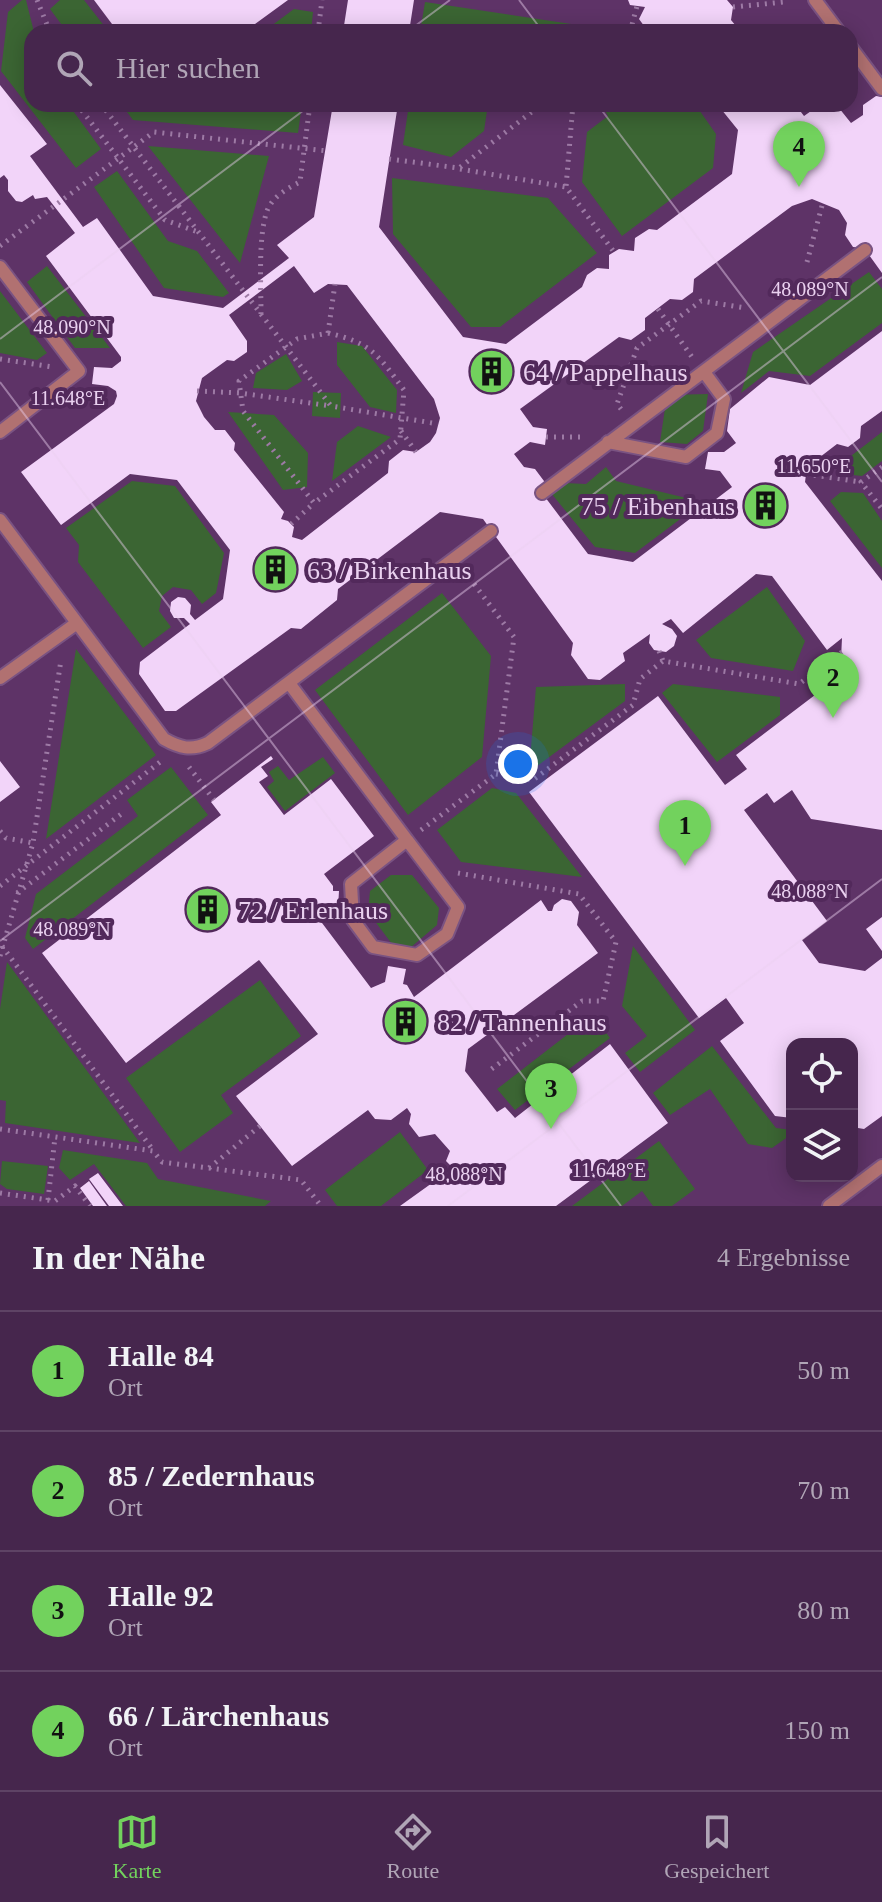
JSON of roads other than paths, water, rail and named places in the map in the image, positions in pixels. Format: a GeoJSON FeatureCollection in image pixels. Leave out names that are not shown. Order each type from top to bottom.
{"type":"FeatureCollection","features":[{"type":"Feature","properties":{"kind":"lane"},"geometry":{"type":"LineString","coordinates":[[815,0],[833,24]]}},
{"type":"Feature","properties":{"kind":"lane"},"geometry":{"type":"LineString","coordinates":[[858,57],[882,89]]}},
{"type":"Feature","properties":{"kind":"lane"},"geometry":{"type":"LineString","coordinates":[[542,493],[865,250]]}},
{"type":"Feature","properties":{"kind":"lane"},"geometry":{"type":"LineString","coordinates":[[0,267],[79,371],[0,432]]}},
{"type":"Feature","properties":{"kind":"lane"},"geometry":{"type":"LineString","coordinates":[[608,442],[686,457],[717,433],[724,399],[704,372]]}},
{"type":"Feature","properties":{"kind":"lane"},"geometry":{"type":"LineString","coordinates":[[0,520],[164,739],[179,747],[195,749],[208,743],[491,531]]}},
{"type":"Feature","properties":{"kind":"lane"},"geometry":{"type":"LineString","coordinates":[[0,678],[77,623]]}},
{"type":"Feature","properties":{"kind":"lane"},"geometry":{"type":"LineString","coordinates":[[289,683],[458,907],[447,934],[417,955],[373,947],[353,920],[351,884],[407,840]]}},
{"type":"Feature","properties":{"kind":"lane"},"geometry":{"type":"LineString","coordinates":[[829,1206],[882,1166]]}},
{"type":"Feature","properties":{"kind":"place","name":"66 / Lärchenhaus"},"geometry":{"type":"Point","coordinates":[799,187]}},
{"type":"Feature","properties":{"kind":"place","name":"64 / Pappelhaus"},"geometry":{"type":"Point","coordinates":[492,372]}},
{"type":"Feature","properties":{"kind":"place","name":"75 / Eibenhaus"},"geometry":{"type":"Point","coordinates":[766,506]}},
{"type":"Feature","properties":{"kind":"place","name":"63 / Birkenhaus"},"geometry":{"type":"Point","coordinates":[276,570]}},
{"type":"Feature","properties":{"kind":"place","name":"85 / Zedernhaus"},"geometry":{"type":"Point","coordinates":[833,718]}},
{"type":"Feature","properties":{"kind":"place","name":"Halle 84"},"geometry":{"type":"Point","coordinates":[685,866]}},
{"type":"Feature","properties":{"kind":"place","name":"72 / Erlenhaus"},"geometry":{"type":"Point","coordinates":[207,910]}},
{"type":"Feature","properties":{"kind":"place","name":"82 / Tannenhaus"},"geometry":{"type":"Point","coordinates":[406,1022]}},
{"type":"Feature","properties":{"kind":"place","name":"Halle 92"},"geometry":{"type":"Point","coordinates":[551,1129]}}]}
